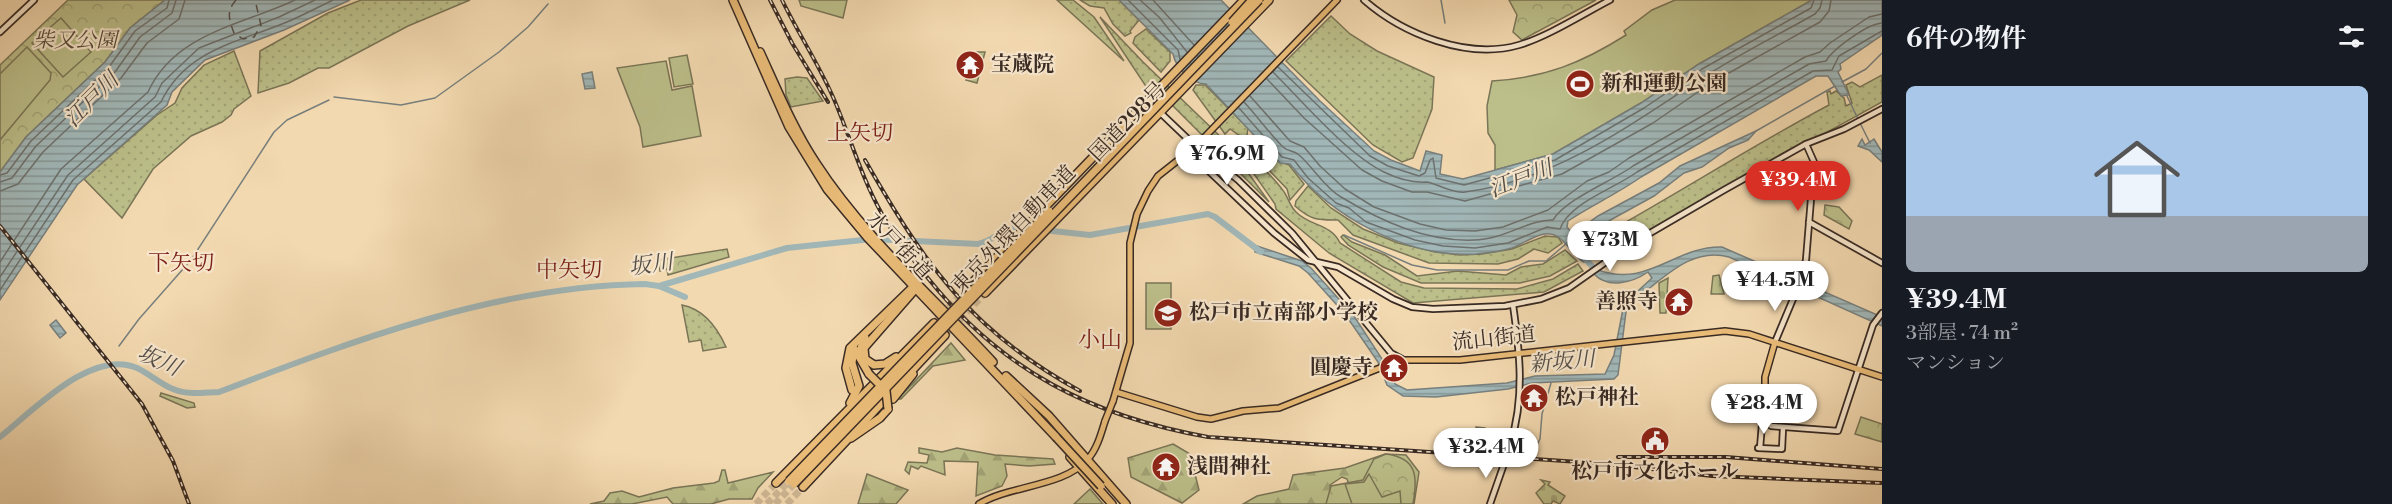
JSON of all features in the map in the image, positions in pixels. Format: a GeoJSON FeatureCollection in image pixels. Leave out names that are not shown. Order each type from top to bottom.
{"type":"FeatureCollection","features":[{"type":"Feature","properties":{"kind":"highway","name":"水戸街道"},"geometry":{"type":"LineString","coordinates":[[735,0],[798,144],[827,189],[1058,436]]}},
{"type":"Feature","properties":{"kind":"highway","name":"国道298号"},"geometry":{"type":"LineString","coordinates":[[973,282],[998,256],[1013,235],[1030,222],[1244,0]]}},
{"type":"Feature","properties":{"kind":"highway","name":"東京外環自動車道"},"geometry":{"type":"LineString","coordinates":[[1252,0],[791,483],[1259,0]]}},
{"type":"Feature","properties":{"kind":"highway","name":"国道298号"},"geometry":{"type":"LineString","coordinates":[[985,293],[1031,246],[1044,237],[1099,175],[1269,0]]}},
{"type":"Feature","properties":{"kind":"highway"},"geometry":{"type":"LineString","coordinates":[[998,256],[1013,235]]}},
{"type":"Feature","properties":{"kind":"highway","name":"水戸街道"},"geometry":{"type":"LineString","coordinates":[[916,286],[1006,376],[1117,504]]}},
{"type":"Feature","properties":{"kind":"highway"},"geometry":{"type":"LineString","coordinates":[[916,286],[864,348],[865,359],[870,364],[878,366],[889,362],[923,334]]}},
{"type":"Feature","properties":{"kind":"highway"},"geometry":{"type":"LineString","coordinates":[[852,390],[846,362],[850,348],[916,286]]}},
{"type":"Feature","properties":{"kind":"highway"},"geometry":{"type":"LineString","coordinates":[[859,429],[880,418],[888,409],[886,391],[860,362],[858,348],[864,338],[889,317]]}},
{"type":"Feature","properties":{"kind":"highway"},"geometry":{"type":"LineString","coordinates":[[776,483],[934,323]]}},
{"type":"Feature","properties":{"kind":"highway"},"geometry":{"type":"LineString","coordinates":[[893,399],[945,335]]}},
{"type":"Feature","properties":{"kind":"highway"},"geometry":{"type":"LineString","coordinates":[[843,413],[858,390],[852,357],[859,338]]}},
{"type":"Feature","properties":{"kind":"highway"},"geometry":{"type":"LineString","coordinates":[[805,484],[938,344]]}},
{"type":"Feature","properties":{"kind":"highway"},"geometry":{"type":"LineString","coordinates":[[1006,376],[1023,389],[1088,460],[1124,504]]}},
{"type":"Feature","properties":{"kind":"highway"},"geometry":{"type":"LineString","coordinates":[[1008,384],[1014,395],[1112,504]]}},
{"type":"Feature","properties":{"kind":"highway","name":"水戸街道"},"geometry":{"type":"LineString","coordinates":[[1102,485],[1124,504]]}},
{"type":"Feature","properties":{"kind":"main road"},"geometry":{"type":"LineString","coordinates":[[979,504],[996,495],[1066,475],[1088,460],[1106,421],[1130,343],[1129,261],[1132,231],[1154,181],[1196,146],[1337,0]]}},
{"type":"Feature","properties":{"kind":"main road","name":"流山街道"},"geometry":{"type":"LineString","coordinates":[[1116,392],[1197,417],[1211,419],[1243,411],[1279,408],[1402,359],[1452,361],[1730,331],[1775,342],[1882,377]]}},
{"type":"Feature","properties":{"kind":"main road"},"geometry":{"type":"LineString","coordinates":[[1767,421],[1766,377],[1775,342]]}},
{"type":"Feature","properties":{"kind":"street"},"geometry":{"type":"LineString","coordinates":[[0,32],[34,0]]}},
{"type":"Feature","properties":{"kind":"street"},"geometry":{"type":"LineString","coordinates":[[1364,0],[1386,17],[1418,34],[1459,46],[1490,49],[1527,42],[1610,0]]}},
{"type":"Feature","properties":{"kind":"street"},"geometry":{"type":"LineString","coordinates":[[1145,103],[1157,116],[1196,146],[1276,217],[1318,262],[1392,353],[1402,359]]}},
{"type":"Feature","properties":{"kind":"street"},"geometry":{"type":"LineString","coordinates":[[1192,155],[1284,242],[1308,260],[1338,267],[1393,299],[1412,306],[1437,309],[1513,305],[1550,296],[1576,284],[1633,243],[1806,144],[1844,129],[1882,109]]}},
{"type":"Feature","properties":{"kind":"street"},"geometry":{"type":"LineString","coordinates":[[1775,342],[1800,282],[1806,255],[1814,162],[1806,144]]}},
{"type":"Feature","properties":{"kind":"street"},"geometry":{"type":"LineString","coordinates":[[1809,222],[1882,263]]}},
{"type":"Feature","properties":{"kind":"street"},"geometry":{"type":"LineString","coordinates":[[1330,277],[1338,267]]}},
{"type":"Feature","properties":{"kind":"street"},"geometry":{"type":"LineString","coordinates":[[1510,446],[1519,412],[1521,386],[1513,305]]}},
{"type":"Feature","properties":{"kind":"street"},"geometry":{"type":"LineString","coordinates":[[1783,428],[1782,449],[1759,448],[1762,424],[1767,421],[1771,426],[1783,428],[1838,431],[1874,324],[1880,315]]}},
{"type":"Feature","properties":{"kind":"street"},"geometry":{"type":"LineString","coordinates":[[1388,363],[1392,353]]}},
{"type":"Feature","properties":{"kind":"street"},"geometry":{"type":"LineString","coordinates":[[1490,504],[1504,464]]}},
{"type":"Feature","properties":{"kind":"green space","name":"柴又公園"},"geometry":{"type":"Polygon","coordinates":[[[68,0],[165,0],[130,28],[105,62],[26,137],[0,172],[0,65],[68,0]]]}},
{"type":"Feature","properties":{"kind":"green space"},"geometry":{"type":"Polygon","coordinates":[[[361,0],[470,0],[408,26],[329,68],[318,68],[289,83],[258,93],[260,51],[328,13],[361,0]]]}},
{"type":"Feature","properties":{"kind":"green space"},"geometry":{"type":"Polygon","coordinates":[[[799,0],[847,0],[843,18],[801,6],[799,0]]]}},
{"type":"Feature","properties":{"kind":"green space"},"geometry":{"type":"Polygon","coordinates":[[[1057,0],[1073,0],[1094,17],[1124,61],[1057,0]]]}},
{"type":"Feature","properties":{"kind":"green space"},"geometry":{"type":"Polygon","coordinates":[[[1080,0],[1119,0],[1139,20],[1130,31],[1131,33],[1125,36],[1113,24],[1104,8],[1090,6],[1080,0]]]}},
{"type":"Feature","properties":{"kind":"green space"},"geometry":{"type":"Polygon","coordinates":[[[1509,0],[1596,0],[1522,40],[1513,32],[1517,15],[1509,0]]]}},
{"type":"Feature","properties":{"kind":"green space","name":"新和運動公園"},"geometry":{"type":"Polygon","coordinates":[[[1675,0],[1812,0],[1699,64],[1641,103],[1553,154],[1495,170],[1495,145],[1488,133],[1487,106],[1492,81],[1546,73],[1594,54],[1626,35],[1624,31],[1652,10],[1675,0]]]}},
{"type":"Feature","properties":{"kind":"green space"},"geometry":{"type":"Polygon","coordinates":[[[1331,16],[1350,34],[1377,51],[1434,77],[1432,109],[1413,158],[1402,162],[1373,145],[1286,61],[1331,16]]]}},
{"type":"Feature","properties":{"kind":"green space"},"geometry":{"type":"Polygon","coordinates":[[[1100,17],[1226,142],[1269,202],[1154,87],[1149,91],[1100,17]]]}},
{"type":"Feature","properties":{"kind":"green space"},"geometry":{"type":"Polygon","coordinates":[[[61,18],[91,52],[63,77],[32,43],[61,18]]]}},
{"type":"Feature","properties":{"kind":"green space"},"geometry":{"type":"Polygon","coordinates":[[[1146,29],[1170,52],[1170,61],[1161,72],[1133,43],[1135,37],[1146,29]]]}},
{"type":"Feature","properties":{"kind":"green space"},"geometry":{"type":"Polygon","coordinates":[[[27,47],[51,73],[50,80],[0,140],[0,74],[27,47]]]}},
{"type":"Feature","properties":{"kind":"green space"},"geometry":{"type":"Polygon","coordinates":[[[234,51],[251,96],[222,122],[191,136],[153,169],[122,218],[84,179],[157,115],[175,103],[182,88],[204,65],[234,51]]]}},
{"type":"Feature","properties":{"kind":"green space"},"geometry":{"type":"Polygon","coordinates":[[[975,52],[985,52],[977,83],[966,80],[970,71],[977,72],[981,57],[974,57],[975,52]]]}},
{"type":"Feature","properties":{"kind":"green space"},"geometry":{"type":"Polygon","coordinates":[[[687,55],[693,84],[674,87],[669,58],[687,55]]]}},
{"type":"Feature","properties":{"kind":"green space"},"geometry":{"type":"Polygon","coordinates":[[[666,61],[672,90],[692,86],[701,136],[643,147],[640,127],[617,68],[666,61]]]}},
{"type":"Feature","properties":{"kind":"green space"},"geometry":{"type":"Polygon","coordinates":[[[1882,75],[1882,102],[1597,259],[1585,245],[1829,105],[1827,92],[1830,91],[1831,94],[1836,91],[1844,98],[1846,106],[1852,103],[1846,85],[1852,82],[1860,87],[1882,75]]]}},
{"type":"Feature","properties":{"kind":"green space"},"geometry":{"type":"Polygon","coordinates":[[[807,78],[823,101],[791,107],[786,95],[785,79],[807,78]]]}},
{"type":"Feature","properties":{"kind":"green space"},"geometry":{"type":"Polygon","coordinates":[[[1196,85],[1205,85],[1248,128],[1247,135],[1243,138],[1230,129],[1225,134],[1193,90],[1196,85]]]}},
{"type":"Feature","properties":{"kind":"green space"},"geometry":{"type":"Polygon","coordinates":[[[1233,139],[1277,182],[1296,212],[1326,228],[1340,243],[1401,282],[1424,288],[1517,289],[1553,279],[1578,264],[1583,271],[1544,292],[1413,303],[1329,253],[1276,209],[1275,204],[1231,141],[1233,139]]]}},
{"type":"Feature","properties":{"kind":"green space"},"geometry":{"type":"Polygon","coordinates":[[[1276,160],[1289,165],[1304,184],[1290,200],[1287,189],[1269,170],[1269,166],[1276,160]]]}},
{"type":"Feature","properties":{"kind":"green space"},"geometry":{"type":"Polygon","coordinates":[[[1308,186],[1331,208],[1363,229],[1398,243],[1435,252],[1460,255],[1482,254],[1512,249],[1545,236],[1558,237],[1562,243],[1548,253],[1534,249],[1518,259],[1498,264],[1429,263],[1353,235],[1338,220],[1320,220],[1306,215],[1295,206],[1296,201],[1308,186]]]}},
{"type":"Feature","properties":{"kind":"green space"},"geometry":{"type":"Polygon","coordinates":[[[1825,205],[1839,207],[1852,221],[1849,229],[1824,215],[1825,205]]]}},
{"type":"Feature","properties":{"kind":"green space"},"geometry":{"type":"Polygon","coordinates":[[[1343,235],[1352,242],[1385,255],[1417,276],[1458,271],[1506,275],[1521,267],[1543,264],[1565,250],[1577,261],[1550,276],[1520,283],[1421,283],[1383,267],[1348,245],[1341,237],[1343,235]]]}},
{"type":"Feature","properties":{"kind":"green space"},"geometry":{"type":"Polygon","coordinates":[[[727,249],[729,257],[668,275],[667,269],[660,271],[658,260],[727,249]]]}},
{"type":"Feature","properties":{"kind":"green space"},"geometry":{"type":"Polygon","coordinates":[[[1719,275],[1724,294],[1711,294],[1713,276],[1719,275]]]}},
{"type":"Feature","properties":{"kind":"green space"},"geometry":{"type":"Polygon","coordinates":[[[1668,278],[1666,313],[1660,313],[1659,283],[1668,278]]]}},
{"type":"Feature","properties":{"kind":"green space"},"geometry":{"type":"Polygon","coordinates":[[[1146,283],[1171,283],[1171,329],[1146,329],[1146,283]]]}},
{"type":"Feature","properties":{"kind":"green space"},"geometry":{"type":"Polygon","coordinates":[[[682,305],[703,315],[726,347],[703,351],[701,340],[689,342],[682,305]]]}},
{"type":"Feature","properties":{"kind":"green space"},"geometry":{"type":"Polygon","coordinates":[[[951,343],[965,360],[933,366],[901,399],[898,399],[951,343]]]}},
{"type":"Feature","properties":{"kind":"green space"},"geometry":{"type":"Polygon","coordinates":[[[161,393],[194,403],[195,407],[187,408],[160,396],[161,393]]]}},
{"type":"Feature","properties":{"kind":"green space"},"geometry":{"type":"Polygon","coordinates":[[[1861,417],[1882,424],[1882,442],[1855,434],[1861,417]]]}},
{"type":"Feature","properties":{"kind":"green space"},"geometry":{"type":"Polygon","coordinates":[[[1476,427],[1485,428],[1486,435],[1491,437],[1495,446],[1468,443],[1468,439],[1475,439],[1476,427]]]}},
{"type":"Feature","properties":{"kind":"green space"},"geometry":{"type":"Polygon","coordinates":[[[1173,444],[1190,454],[1199,490],[1182,503],[1131,477],[1128,458],[1173,444]]]}},
{"type":"Feature","properties":{"kind":"green space"},"geometry":{"type":"Polygon","coordinates":[[[919,448],[942,452],[957,448],[995,455],[1053,459],[1055,464],[1029,466],[1005,464],[1007,476],[1002,486],[976,496],[978,462],[944,461],[945,475],[921,466],[918,469],[911,466],[909,474],[905,470],[908,462],[927,463],[929,455],[919,453],[919,448]]]}},
{"type":"Feature","properties":{"kind":"green space"},"geometry":{"type":"Polygon","coordinates":[[[1385,454],[1406,455],[1419,472],[1414,504],[1356,504],[1347,479],[1342,477],[1330,485],[1331,492],[1343,504],[1243,504],[1257,496],[1289,489],[1293,475],[1345,468],[1385,454]]]}},
{"type":"Feature","properties":{"kind":"green space"},"geometry":{"type":"Polygon","coordinates":[[[1386,454],[1404,460],[1413,470],[1415,485],[1413,504],[1326,504],[1331,486],[1363,480],[1374,459],[1386,454]]]}},
{"type":"Feature","properties":{"kind":"green space"},"geometry":{"type":"Polygon","coordinates":[[[722,470],[725,470],[728,483],[773,472],[758,488],[752,499],[729,499],[711,504],[673,504],[667,497],[632,504],[590,504],[604,501],[610,493],[622,491],[639,497],[673,488],[714,483],[719,481],[722,470]]]}},
{"type":"Feature","properties":{"kind":"green space"},"geometry":{"type":"Polygon","coordinates":[[[867,474],[908,490],[896,504],[858,504],[867,474]]]}},
{"type":"Feature","properties":{"kind":"green space"},"geometry":{"type":"Polygon","coordinates":[[[1369,474],[1382,497],[1400,491],[1401,504],[1352,504],[1345,484],[1364,482],[1369,474]]]}},
{"type":"Feature","properties":{"kind":"green space"},"geometry":{"type":"Polygon","coordinates":[[[1541,480],[1550,482],[1548,485],[1565,496],[1560,504],[1553,501],[1551,504],[1544,504],[1536,493],[1545,484],[1541,480]]]}},
{"type":"Feature","properties":{"kind":"green space"},"geometry":{"type":"Polygon","coordinates":[[[1090,489],[1103,504],[1074,504],[1090,489]]]}},
{"type":"Feature","properties":{"kind":"water","name":"江戸川"},"geometry":{"type":"Polygon","coordinates":[[[165,0],[350,0],[284,30],[205,60],[172,92],[167,105],[77,185],[0,300],[0,172],[26,137],[105,62],[130,28],[165,0]]]}},
{"type":"Feature","properties":{"kind":"water","name":"江戸川"},"geometry":{"type":"Polygon","coordinates":[[[1119,0],[1221,0],[1320,101],[1374,151],[1420,171],[1426,151],[1442,155],[1440,174],[1463,179],[1553,154],[1641,103],[1699,64],[1812,0],[1882,0],[1882,35],[1840,64],[1841,69],[1838,72],[1849,95],[1841,96],[1828,76],[1816,76],[1568,221],[1567,227],[1573,234],[1598,216],[1659,183],[1680,166],[1756,131],[1748,140],[1729,148],[1702,167],[1684,173],[1654,196],[1578,239],[1589,258],[1584,262],[1560,238],[1550,234],[1536,236],[1508,249],[1476,254],[1424,249],[1372,230],[1327,201],[1290,164],[1280,163],[1206,84],[1195,81],[1185,74],[1177,65],[1173,54],[1119,0]]]}},
{"type":"Feature","properties":{"kind":"water"},"geometry":{"type":"Polygon","coordinates":[[[592,72],[595,88],[585,89],[582,74],[592,72]]]}},
{"type":"Feature","properties":{"kind":"water"},"geometry":{"type":"Polygon","coordinates":[[[1862,139],[1865,145],[1874,139],[1882,152],[1882,162],[1869,150],[1858,146],[1862,139]]]}},
{"type":"Feature","properties":{"kind":"water"},"geometry":{"type":"Polygon","coordinates":[[[1254,245],[1302,261],[1311,268],[1354,316],[1384,362],[1395,384],[1407,390],[1507,383],[1535,376],[1605,374],[1614,355],[1624,304],[1652,278],[1648,272],[1635,279],[1613,283],[1606,282],[1594,274],[1598,270],[1616,274],[1632,274],[1705,248],[1722,247],[1882,317],[1882,326],[1729,257],[1707,255],[1677,267],[1627,304],[1618,375],[1614,379],[1532,383],[1508,389],[1436,397],[1403,396],[1387,385],[1378,362],[1345,314],[1308,273],[1299,266],[1255,252],[1254,245]]]}},
{"type":"Feature","properties":{"kind":"water"},"geometry":{"type":"Polygon","coordinates":[[[56,320],[66,333],[60,338],[50,325],[56,320]]]}},
{"type":"Feature","properties":{"kind":"pier"},"geometry":{"type":"Polygon","coordinates":[[[1279,54],[1284,60],[1232,114],[1227,109],[1279,54]]]}},
{"type":"Feature","properties":{"kind":"waterway"},"geometry":{"type":"LineString","coordinates":[[1441,0],[1445,23]]}},
{"type":"Feature","properties":{"kind":"waterway"},"geometry":{"type":"LineString","coordinates":[[334,97],[401,105],[435,98],[499,52],[528,27],[548,4]]}},
{"type":"Feature","properties":{"kind":"waterway"},"geometry":{"type":"LineString","coordinates":[[1842,82],[1866,69],[1882,53]]}},
{"type":"Feature","properties":{"kind":"waterway"},"geometry":{"type":"LineString","coordinates":[[1756,131],[1835,86]]}},
{"type":"Feature","properties":{"kind":"waterway"},"geometry":{"type":"LineString","coordinates":[[1847,96],[1858,119]]}},
{"type":"Feature","properties":{"kind":"waterway"},"geometry":{"type":"LineString","coordinates":[[119,346],[139,319],[191,260],[274,132],[287,120],[329,100]]}},
{"type":"Feature","properties":{"kind":"waterway"},"geometry":{"type":"LineString","coordinates":[[1860,123],[1870,143]]}},
{"type":"Feature","properties":{"kind":"waterway","name":"坂川"},"geometry":{"type":"LineString","coordinates":[[1043,230],[1090,235],[1208,214],[1261,252]]}},
{"type":"Feature","properties":{"kind":"waterway","name":"坂川"},"geometry":{"type":"LineString","coordinates":[[659,286],[787,248],[872,239],[978,244],[1010,228],[1027,228]]}},
{"type":"Feature","properties":{"kind":"waterway"},"geometry":{"type":"LineString","coordinates":[[1344,235],[1412,265],[1437,270],[1508,270],[1529,261],[1546,261],[1567,243]]}},
{"type":"Feature","properties":{"kind":"waterway"},"geometry":{"type":"LineString","coordinates":[[1582,255],[1597,272]]}},
{"type":"Feature","properties":{"kind":"waterway","name":"坂川"},"geometry":{"type":"LineString","coordinates":[[0,437],[64,385],[101,367],[120,364],[137,368],[178,391],[219,392],[322,353],[428,319],[481,305],[535,294],[590,287],[645,284],[659,286],[685,297]]}},
{"type":"Feature","properties":{"kind":"waterway","name":"新坂川"},"geometry":{"type":"LineString","coordinates":[[1534,451],[1540,439],[1542,414],[1551,383]]}},
{"type":"Feature","properties":{"kind":"ferry route"},"geometry":{"type":"LineString","coordinates":[[236,0],[231,8],[230,20],[234,33],[243,39],[254,37],[261,25],[255,0]]}},
{"type":"Feature","properties":{"kind":"tunnel"},"geometry":{"type":"LineString","coordinates":[[934,323],[973,282]]}},
{"type":"Feature","properties":{"kind":"tunnel"},"geometry":{"type":"LineString","coordinates":[[945,335],[985,293]]}},
{"type":"Feature","properties":{"kind":"tunnel"},"geometry":{"type":"LineString","coordinates":[[1504,464],[1510,445]]}},
{"type":"Feature","properties":{"kind":"tunnel"},"geometry":{"type":"LineString","coordinates":[[767,504],[789,481]]}},
{"type":"Feature","properties":{"kind":"tunnel"},"geometry":{"type":"LineString","coordinates":[[756,504],[776,483]]}},
{"type":"Feature","properties":{"kind":"tunnel"},"geometry":{"type":"LineString","coordinates":[[775,504],[794,484]]}},
{"type":"Feature","properties":{"kind":"tunnel"},"geometry":{"type":"LineString","coordinates":[[787,504],[803,487]]}},
{"type":"Feature","properties":{"kind":"railway"},"geometry":{"type":"LineString","coordinates":[[770,0],[792,43],[828,102]]}},
{"type":"Feature","properties":{"kind":"railway"},"geometry":{"type":"LineString","coordinates":[[782,0],[833,97],[875,200],[909,254],[956,310],[986,339],[1018,363],[1088,402],[1166,428],[1208,437],[1608,464],[1712,476],[1882,483]]}},
{"type":"Feature","properties":{"kind":"railway"},"geometry":{"type":"LineString","coordinates":[[865,160],[909,232],[954,292],[1009,344],[1080,391]]}},
{"type":"Feature","properties":{"kind":"railway"},"geometry":{"type":"LineString","coordinates":[[0,226],[142,404],[173,461],[189,504]]}},
{"type":"Feature","properties":{"kind":"railway"},"geometry":{"type":"LineString","coordinates":[[1618,457],[1726,457],[1882,469]]}},
{"type":"Feature","properties":{"kind":"place","name":"宝蔵院"},"geometry":{"type":"Point","coordinates":[970,65]}},
{"type":"Feature","properties":{"kind":"place","name":"新和運動公園"},"geometry":{"type":"Point","coordinates":[1580,84]}},
{"type":"Feature","properties":{"kind":"place","name":"善照寺"},"geometry":{"type":"Point","coordinates":[1679,302]}},
{"type":"Feature","properties":{"kind":"place","name":"松戸市立南部小学校"},"geometry":{"type":"Point","coordinates":[1168,313]}},
{"type":"Feature","properties":{"kind":"place","name":"圓慶寺"},"geometry":{"type":"Point","coordinates":[1394,368]}},
{"type":"Feature","properties":{"kind":"place","name":"松戸神社"},"geometry":{"type":"Point","coordinates":[1534,398]}},
{"type":"Feature","properties":{"kind":"place","name":"松戸市文化ホール"},"geometry":{"type":"Point","coordinates":[1655,441]}},
{"type":"Feature","properties":{"kind":"place","name":"浅間神社"},"geometry":{"type":"Point","coordinates":[1166,467]}},
{"type":"Feature","properties":{"kind":"district","name":"上矢切"},"geometry":{"type":"Point","coordinates":[860,133]}},
{"type":"Feature","properties":{"kind":"district","name":"下矢切"},"geometry":{"type":"Point","coordinates":[181,263]}},
{"type":"Feature","properties":{"kind":"district","name":"中矢切"},"geometry":{"type":"Point","coordinates":[569,270]}},
{"type":"Feature","properties":{"kind":"district","name":"小山"},"geometry":{"type":"Point","coordinates":[1100,340]}}]}
